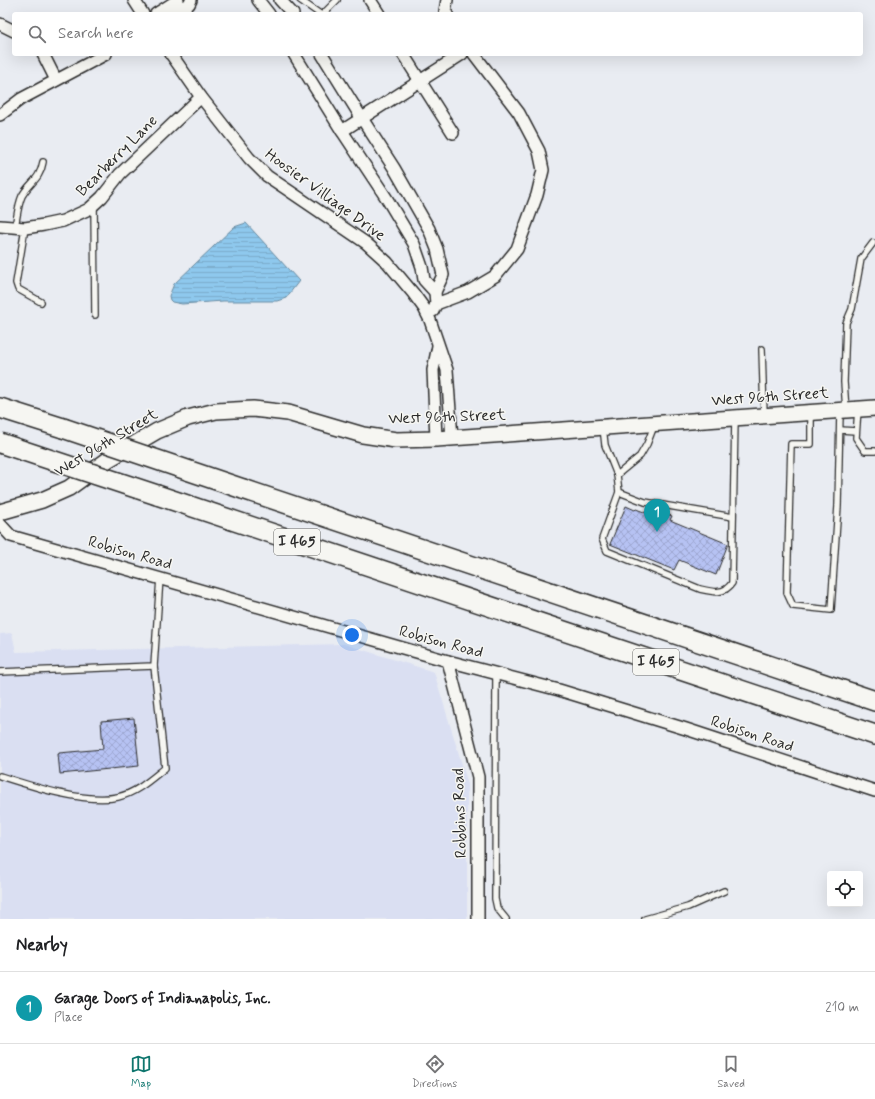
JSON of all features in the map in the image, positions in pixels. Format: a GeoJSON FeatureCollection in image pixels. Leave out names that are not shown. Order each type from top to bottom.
{"type":"FeatureCollection","features":[{"type":"Feature","properties":{"kind":"highway","name":"I 465"},"geometry":{"type":"LineString","coordinates":[[0,408],[875,701]]}},
{"type":"Feature","properties":{"kind":"highway","name":"I 465"},"geometry":{"type":"LineString","coordinates":[[0,442],[875,735]]}},
{"type":"Feature","properties":{"kind":"street"},"geometry":{"type":"LineString","coordinates":[[134,0],[142,12]]}},
{"type":"Feature","properties":{"kind":"street"},"geometry":{"type":"LineString","coordinates":[[159,12],[178,0]]}},
{"type":"Feature","properties":{"kind":"street"},"geometry":{"type":"LineString","coordinates":[[178,12],[189,4],[191,0]]}},
{"type":"Feature","properties":{"kind":"street"},"geometry":{"type":"LineString","coordinates":[[258,0],[267,12]]}},
{"type":"Feature","properties":{"kind":"street"},"geometry":{"type":"LineString","coordinates":[[280,0],[291,12]]}},
{"type":"Feature","properties":{"kind":"street"},"geometry":{"type":"LineString","coordinates":[[370,0],[378,12]]}},
{"type":"Feature","properties":{"kind":"street"},"geometry":{"type":"LineString","coordinates":[[445,12],[447,0]]}},
{"type":"Feature","properties":{"kind":"street"},"geometry":{"type":"LineString","coordinates":[[0,24],[12,30]]}},
{"type":"Feature","properties":{"kind":"street"},"geometry":{"type":"LineString","coordinates":[[44,56],[56,80]]}},
{"type":"Feature","properties":{"kind":"street"},"geometry":{"type":"LineString","coordinates":[[0,115],[21,99],[102,56]]}},
{"type":"Feature","properties":{"kind":"street","name":"Hoosier Villiage Drive"},"geometry":{"type":"LineString","coordinates":[[172,56],[201,97],[249,158],[267,176],[366,243],[387,262],[424,308],[430,320],[447,370],[452,438]]}},
{"type":"Feature","properties":{"kind":"street"},"geometry":{"type":"LineString","coordinates":[[295,56],[387,199],[414,244],[422,267],[424,280],[435,292]]}},
{"type":"Feature","properties":{"kind":"street"},"geometry":{"type":"LineString","coordinates":[[323,56],[394,168],[437,249],[443,275],[435,292],[436,304],[430,320]]}},
{"type":"Feature","properties":{"kind":"street"},"geometry":{"type":"LineString","coordinates":[[405,56],[453,133]]}},
{"type":"Feature","properties":{"kind":"street"},"geometry":{"type":"LineString","coordinates":[[342,131],[361,117],[459,56]]}},
{"type":"Feature","properties":{"kind":"street"},"geometry":{"type":"LineString","coordinates":[[436,304],[468,292],[495,276],[517,249],[537,195],[543,170],[539,151],[519,113],[476,56]]}},
{"type":"Feature","properties":{"kind":"street","name":"Bearberry Lane"},"geometry":{"type":"LineString","coordinates":[[0,226],[20,227],[63,221],[89,209],[102,197],[120,174],[201,97]]}},
{"type":"Feature","properties":{"kind":"street","name":"Hoosier Villiage Drive"},"geometry":{"type":"LineString","coordinates":[[436,439],[433,370],[438,345]]}},
{"type":"Feature","properties":{"kind":"street","name":"West 96th Street"},"geometry":{"type":"LineString","coordinates":[[0,512],[42,500],[69,488],[109,459],[157,431],[188,418],[216,411],[253,409],[288,413],[363,435],[396,440],[452,438],[875,408]]}},
{"type":"Feature","properties":{"kind":"street","name":"Robison Road"},"geometry":{"type":"LineString","coordinates":[[0,524],[11,536],[448,661],[552,688],[642,715],[875,792]]}},
{"type":"Feature","properties":{"kind":"street","name":"Robbins Road"},"geometry":{"type":"LineString","coordinates":[[448,661],[478,778],[478,919]]}},
{"type":"Feature","properties":{"kind":"lane"},"geometry":{"type":"LineString","coordinates":[[300,0],[319,12]]}},
{"type":"Feature","properties":{"kind":"lane"},"geometry":{"type":"LineString","coordinates":[[324,12],[337,0]]}},
{"type":"Feature","properties":{"kind":"lane"},"geometry":{"type":"LineString","coordinates":[[41,302],[18,289],[16,283],[20,227],[20,201],[38,177],[43,162]]}},
{"type":"Feature","properties":{"kind":"lane"},"geometry":{"type":"LineString","coordinates":[[94,204],[95,316]]}},
{"type":"Feature","properties":{"kind":"lane"},"geometry":{"type":"LineString","coordinates":[[874,243],[861,259],[852,309],[846,323],[844,382],[848,410],[856,431],[856,438],[865,451],[875,451]]}},
{"type":"Feature","properties":{"kind":"lane"},"geometry":{"type":"LineString","coordinates":[[762,349],[764,416]]}},
{"type":"Feature","properties":{"kind":"lane"},"geometry":{"type":"LineString","coordinates":[[811,412],[811,444],[791,444],[786,593],[793,606],[831,610],[838,506],[840,430],[848,410]]}},
{"type":"Feature","properties":{"kind":"lane"},"geometry":{"type":"LineString","coordinates":[[603,427],[605,445],[617,476],[619,492],[602,539],[607,551],[700,589],[716,592],[724,591],[729,588],[732,583],[735,418]]}},
{"type":"Feature","properties":{"kind":"lane"},"geometry":{"type":"LineString","coordinates":[[617,476],[640,456],[647,444],[655,423]]}},
{"type":"Feature","properties":{"kind":"lane"},"geometry":{"type":"LineString","coordinates":[[840,430],[856,431]]}},
{"type":"Feature","properties":{"kind":"lane"},"geometry":{"type":"LineString","coordinates":[[619,492],[645,502],[733,517]]}},
{"type":"Feature","properties":{"kind":"lane"},"geometry":{"type":"LineString","coordinates":[[0,776],[70,795],[98,799],[118,797],[141,787],[164,768],[154,666],[160,578]]}},
{"type":"Feature","properties":{"kind":"lane"},"geometry":{"type":"LineString","coordinates":[[0,672],[154,666]]}},
{"type":"Feature","properties":{"kind":"lane"},"geometry":{"type":"LineString","coordinates":[[496,674],[495,899],[497,908],[506,919]]}},
{"type":"Feature","properties":{"kind":"lane"},"geometry":{"type":"LineString","coordinates":[[645,919],[688,907],[724,891]]}},
{"type":"Feature","properties":{"kind":"shaded area"},"geometry":{"type":"Polygon","coordinates":[[[12,633],[16,652],[344,644],[434,672],[467,781],[467,919],[0,919],[0,634],[12,633]]]}},
{"type":"Feature","properties":{"kind":"water"},"geometry":{"type":"Polygon","coordinates":[[[246,223],[299,281],[286,298],[277,301],[223,301],[182,304],[172,302],[169,296],[174,284],[234,227],[246,223]]]}},
{"type":"Feature","properties":{"kind":"building"},"geometry":{"type":"Polygon","coordinates":[[[626,506],[660,518],[662,512],[672,516],[670,520],[728,544],[716,575],[679,560],[674,570],[610,544],[626,506]]]}},
{"type":"Feature","properties":{"kind":"building"},"geometry":{"type":"Polygon","coordinates":[[[134,718],[139,766],[60,774],[59,753],[103,749],[101,721],[134,718]]]}},
{"type":"Feature","properties":{"kind":"place","name":"Garage Doors of Indianapolis, Inc."},"geometry":{"type":"Point","coordinates":[657,532]}}]}
